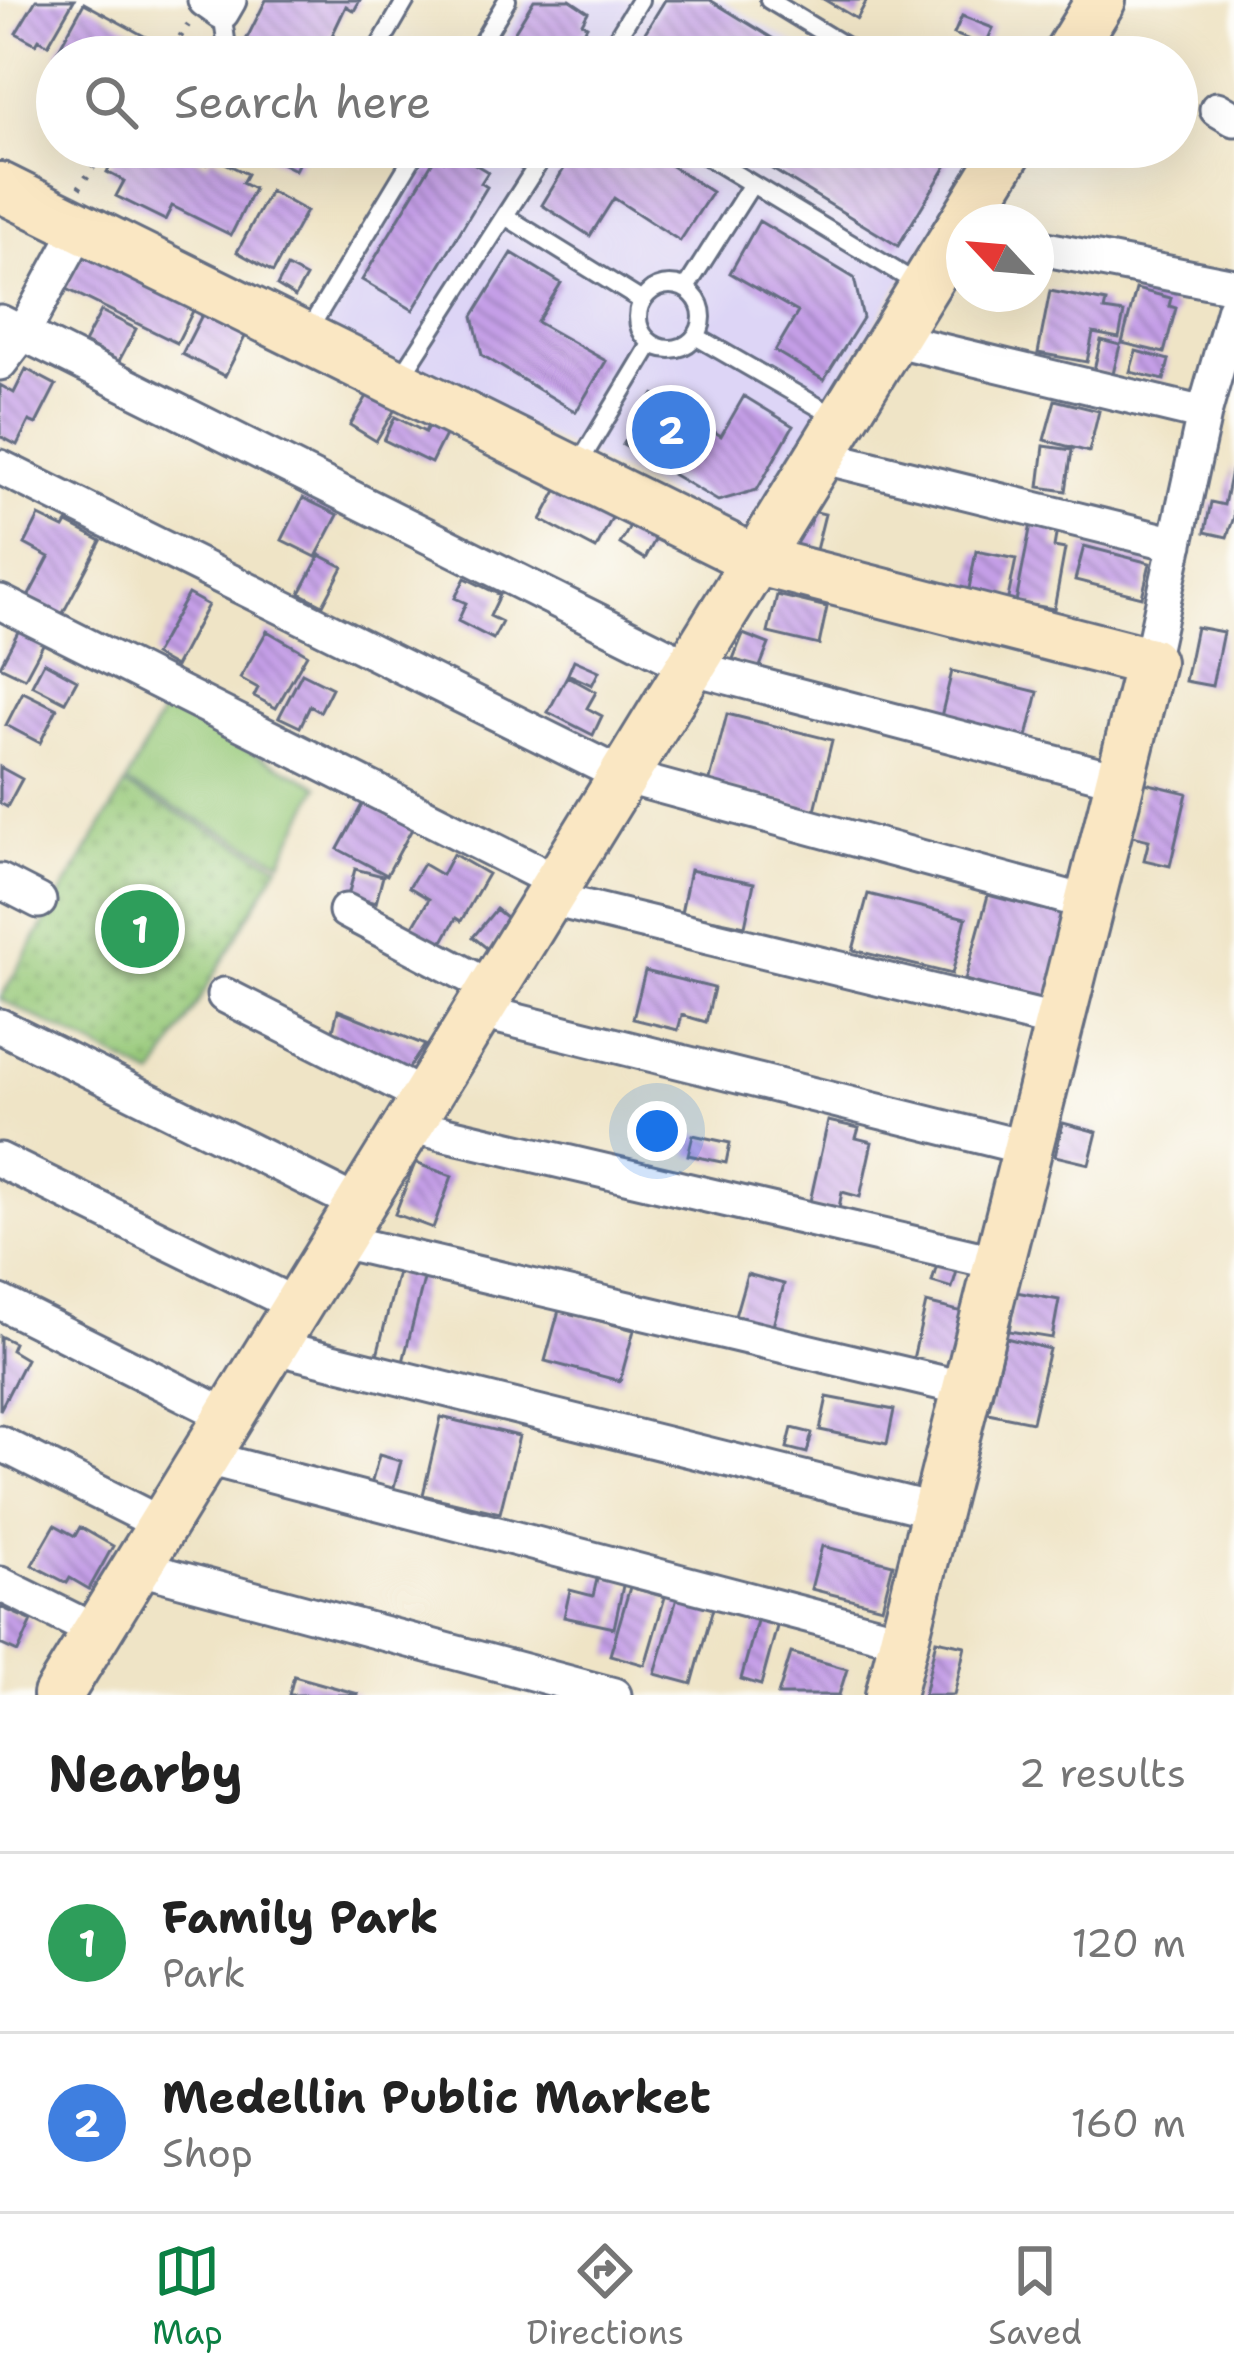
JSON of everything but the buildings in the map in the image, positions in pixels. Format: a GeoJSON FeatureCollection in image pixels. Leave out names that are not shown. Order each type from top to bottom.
{"type":"FeatureCollection","features":[{"type":"Feature","properties":{"kind":"street"},"geometry":{"type":"LineString","coordinates":[[1079,36],[1101,0]]}},
{"type":"Feature","properties":{"kind":"street"},"geometry":{"type":"LineString","coordinates":[[977,204],[998,168]]}},
{"type":"Feature","properties":{"kind":"street"},"geometry":{"type":"LineString","coordinates":[[0,187],[755,560],[1150,662]]}},
{"type":"Feature","properties":{"kind":"street"},"geometry":{"type":"LineString","coordinates":[[0,363],[11,327],[71,221]]}},
{"type":"Feature","properties":{"kind":"street"},"geometry":{"type":"LineString","coordinates":[[1054,251],[1234,286]]}},
{"type":"Feature","properties":{"kind":"street"},"geometry":{"type":"LineString","coordinates":[[61,1694],[215,1436],[946,255]]}},
{"type":"Feature","properties":{"kind":"street"},"geometry":{"type":"LineString","coordinates":[[890,1695],[1150,662],[1204,414],[1234,308]]}},
{"type":"Feature","properties":{"kind":"street"},"geometry":{"type":"LineString","coordinates":[[11,327],[690,667],[1120,780]]}},
{"type":"Feature","properties":{"kind":"street"},"geometry":{"type":"LineString","coordinates":[[892,339],[1204,414]]}},
{"type":"Feature","properties":{"kind":"street"},"geometry":{"type":"LineString","coordinates":[[831,438],[1176,544]]}},
{"type":"Feature","properties":{"kind":"street"},"geometry":{"type":"LineString","coordinates":[[0,467],[623,776],[1089,903]]}},
{"type":"Feature","properties":{"kind":"street"},"geometry":{"type":"LineString","coordinates":[[0,602],[552,890],[1059,1022]]}},
{"type":"Feature","properties":{"kind":"street"},"geometry":{"type":"LineString","coordinates":[[0,881],[39,901]]}},
{"type":"Feature","properties":{"kind":"street"},"geometry":{"type":"LineString","coordinates":[[346,911],[484,1000],[1028,1148]]}},
{"type":"Feature","properties":{"kind":"street"},"geometry":{"type":"LineString","coordinates":[[224,995],[416,1111],[998,1263]]}},
{"type":"Feature","properties":{"kind":"street"},"geometry":{"type":"LineString","coordinates":[[0,1026],[348,1222],[967,1389]]}},
{"type":"Feature","properties":{"kind":"street"},"geometry":{"type":"LineString","coordinates":[[0,1160],[296,1305]]}},
{"type":"Feature","properties":{"kind":"street"},"geometry":{"type":"LineString","coordinates":[[0,1303],[215,1436],[903,1640]]}},
{"type":"Feature","properties":{"kind":"street"},"geometry":{"type":"LineString","coordinates":[[271,1346],[936,1511]]}},
{"type":"Feature","properties":{"kind":"street"},"geometry":{"type":"LineString","coordinates":[[0,1443],[161,1524]]}},
{"type":"Feature","properties":{"kind":"street"},"geometry":{"type":"LineString","coordinates":[[136,1567],[614,1695]]}},
{"type":"Feature","properties":{"kind":"street"},"geometry":{"type":"LineString","coordinates":[[0,1584],[97,1632]]}},
{"type":"Feature","properties":{"kind":"lane"},"geometry":{"type":"LineString","coordinates":[[385,36],[406,0]]}},
{"type":"Feature","properties":{"kind":"lane"},"geometry":{"type":"LineString","coordinates":[[486,36],[507,0]]}},
{"type":"Feature","properties":{"kind":"lane"},"geometry":{"type":"LineString","coordinates":[[618,36],[640,0]]}},
{"type":"Feature","properties":{"kind":"lane"},"geometry":{"type":"LineString","coordinates":[[770,0],[829,36]]}},
{"type":"Feature","properties":{"kind":"lane"},"geometry":{"type":"LineString","coordinates":[[304,337],[405,168]]}},
{"type":"Feature","properties":{"kind":"lane"},"geometry":{"type":"LineString","coordinates":[[398,383],[535,168]]}},
{"type":"Feature","properties":{"kind":"lane"},"geometry":{"type":"LineString","coordinates":[[726,168],[924,288]]}},
{"type":"Feature","properties":{"kind":"lane"},"geometry":{"type":"LineString","coordinates":[[686,288],[752,184]]}},
{"type":"Feature","properties":{"kind":"lane"},"geometry":{"type":"LineString","coordinates":[[505,216],[642,301]]}},
{"type":"Feature","properties":{"kind":"lane"},"geometry":{"type":"LineString","coordinates":[[661,286],[686,288],[699,301],[703,319],[697,337],[675,350],[651,344],[637,317],[642,301],[661,286]]}},
{"type":"Feature","properties":{"kind":"lane"},"geometry":{"type":"LineString","coordinates":[[697,337],[831,438]]}},
{"type":"Feature","properties":{"kind":"lane"},"geometry":{"type":"LineString","coordinates":[[575,470],[651,344]]}},
{"type":"Feature","properties":{"kind":"path"},"geometry":{"type":"LineString","coordinates":[[186,36],[212,8]]}},
{"type":"Feature","properties":{"kind":"path"},"geometry":{"type":"LineString","coordinates":[[71,221],[97,168]]}},
{"type":"Feature","properties":{"kind":"shaded area"},"geometry":{"type":"Polygon","coordinates":[[[526,0],[722,0],[781,36],[503,36],[526,0]]]}},
{"type":"Feature","properties":{"kind":"shaded area"},"geometry":{"type":"Polygon","coordinates":[[[421,168],[972,168],[745,532],[322,327],[421,168]]]}},
{"type":"Feature","properties":{"kind":"green space"},"geometry":{"type":"Polygon","coordinates":[[[164,708],[319,786],[281,861],[126,783],[164,708]]]}},
{"type":"Feature","properties":{"kind":"green space"},"geometry":{"type":"Polygon","coordinates":[[[125,786],[279,865],[154,1077],[0,999],[125,786]]]}},
{"type":"Feature","properties":{"kind":"place","name":"Medellin Public Market"},"geometry":{"type":"Point","coordinates":[671,430]}},
{"type":"Feature","properties":{"kind":"place","name":"Family Park"},"geometry":{"type":"Point","coordinates":[140,929]}}]}
